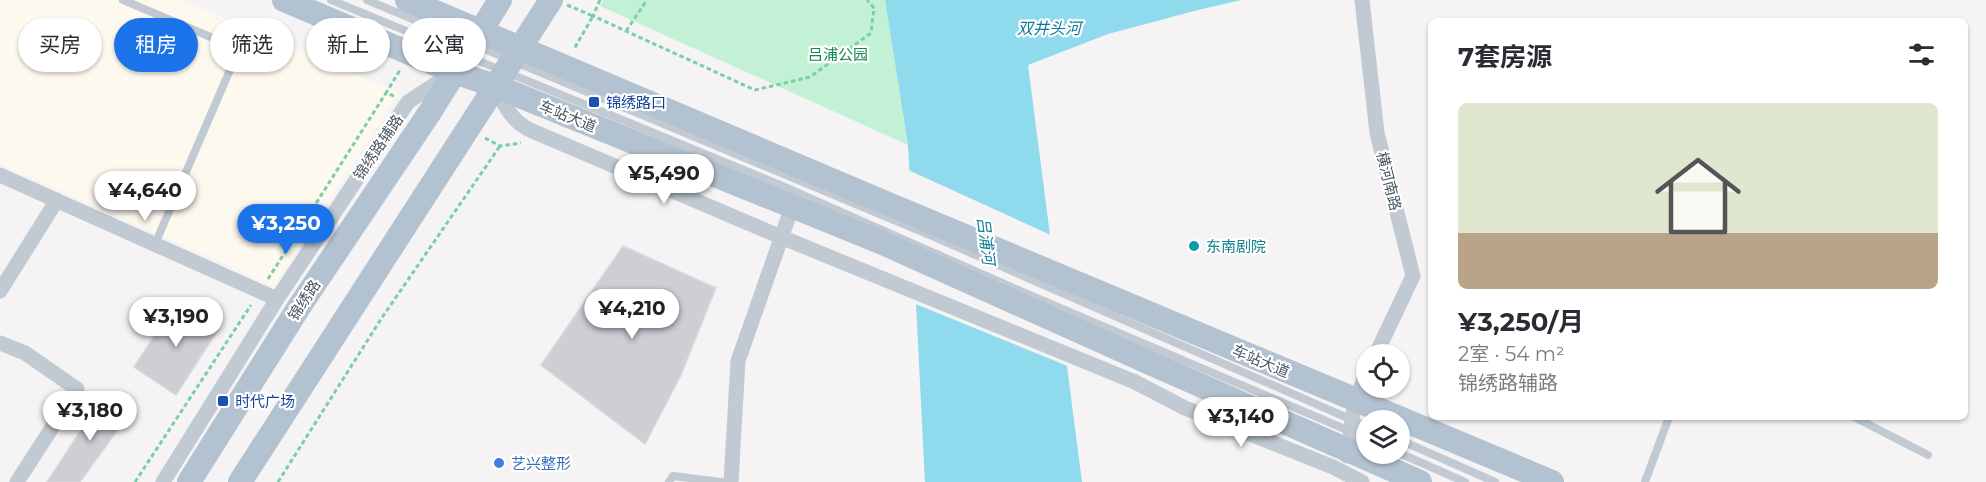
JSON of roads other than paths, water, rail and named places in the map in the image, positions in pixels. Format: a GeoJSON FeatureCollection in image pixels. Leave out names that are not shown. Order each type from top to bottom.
{"type":"FeatureCollection","features":[{"type":"Feature","properties":{"kind":"main road","name":"车站大道"},"geometry":{"type":"LineString","coordinates":[[284,0],[402,32]]}},
{"type":"Feature","properties":{"kind":"main road","name":"车站大道"},"geometry":{"type":"LineString","coordinates":[[407,0],[429,18]]}},
{"type":"Feature","properties":{"kind":"main road","name":"锦绣路"},"geometry":{"type":"LineString","coordinates":[[486,22],[500,0]]}},
{"type":"Feature","properties":{"kind":"main road"},"geometry":{"type":"LineString","coordinates":[[240,482],[551,0]]}},
{"type":"Feature","properties":{"kind":"main road","name":"车站大道"},"geometry":{"type":"LineString","coordinates":[[486,58],[792,207],[885,244],[1142,373],[1351,442],[1552,482]]}},
{"type":"Feature","properties":{"kind":"main road","name":"车站大道"},"geometry":{"type":"LineString","coordinates":[[486,58],[874,198],[1170,322],[1351,442],[1420,482]]}},
{"type":"Feature","properties":{"kind":"main road","name":"锦绣路"},"geometry":{"type":"LineString","coordinates":[[189,482],[299,307],[455,72]]}},
{"type":"Feature","properties":{"kind":"street","name":"横河南路"},"geometry":{"type":"LineString","coordinates":[[1362,0],[1377,133],[1413,276],[1381,344]]}},
{"type":"Feature","properties":{"kind":"street"},"geometry":{"type":"LineString","coordinates":[[508,67],[507,112],[523,126],[874,276],[1142,373]]}},
{"type":"Feature","properties":{"kind":"street","name":"锦绣路辅路"},"geometry":{"type":"LineString","coordinates":[[163,482],[277,299],[408,102],[443,72]]}},
{"type":"Feature","properties":{"kind":"street"},"geometry":{"type":"LineString","coordinates":[[2,179],[57,200],[277,299]]}},
{"type":"Feature","properties":{"kind":"street"},"geometry":{"type":"LineString","coordinates":[[0,291],[57,200]]}},
{"type":"Feature","properties":{"kind":"street"},"geometry":{"type":"LineString","coordinates":[[731,482],[738,360],[792,207]]}},
{"type":"Feature","properties":{"kind":"street"},"geometry":{"type":"LineString","coordinates":[[0,343],[24,353],[77,390],[17,482]]}},
{"type":"Feature","properties":{"kind":"street"},"geometry":{"type":"LineString","coordinates":[[1361,398],[1351,442],[1362,482]]}},
{"type":"Feature","properties":{"kind":"lane"},"geometry":{"type":"LineString","coordinates":[[123,0],[239,50],[155,244]]}},
{"type":"Feature","properties":{"kind":"lane"},"geometry":{"type":"LineString","coordinates":[[331,0],[402,26]]}},
{"type":"Feature","properties":{"kind":"lane"},"geometry":{"type":"LineString","coordinates":[[367,0],[403,18]]}},
{"type":"Feature","properties":{"kind":"lane"},"geometry":{"type":"LineString","coordinates":[[508,67],[932,236],[1043,285],[1351,442]]}},
{"type":"Feature","properties":{"kind":"lane"},"geometry":{"type":"LineString","coordinates":[[508,67],[930,250],[1351,442]]}},
{"type":"Feature","properties":{"kind":"lane"},"geometry":{"type":"LineString","coordinates":[[1645,482],[1668,420]]}},
{"type":"Feature","properties":{"kind":"lane"},"geometry":{"type":"LineString","coordinates":[[1860,420],[1928,455]]}},
{"type":"Feature","properties":{"kind":"lane"},"geometry":{"type":"LineString","coordinates":[[1410,444],[1495,482]]}},
{"type":"Feature","properties":{"kind":"lane"},"geometry":{"type":"LineString","coordinates":[[1410,458],[1465,482]]}},
{"type":"Feature","properties":{"kind":"lane"},"geometry":{"type":"LineString","coordinates":[[669,482],[673,476],[721,482]]}},
{"type":"Feature","properties":{"kind":"water"},"geometry":{"type":"Polygon","coordinates":[[[885,0],[1241,0],[1108,34],[1028,65],[1082,482],[925,482],[908,145],[885,0]]]}},
{"type":"Feature","properties":{"kind":"place","name":"锦绣路口"},"geometry":{"type":"Point","coordinates":[594,102]}},
{"type":"Feature","properties":{"kind":"place","name":"东南剧院"},"geometry":{"type":"Point","coordinates":[1194,246]}},
{"type":"Feature","properties":{"kind":"place","name":"时代广场"},"geometry":{"type":"Point","coordinates":[223,401]}},
{"type":"Feature","properties":{"kind":"place","name":"艺兴整形"},"geometry":{"type":"Point","coordinates":[499,463]}},
{"type":"Feature","properties":{"kind":"water label","name":"双井头河"},"geometry":{"type":"Point","coordinates":[1049,28]}},
{"type":"Feature","properties":{"kind":"water label","name":"吕浦河"},"geometry":{"type":"Point","coordinates":[986,241]}},
{"type":"Feature","properties":{"kind":"park label","name":"吕浦公园"},"geometry":{"type":"Point","coordinates":[838,54]}}]}
